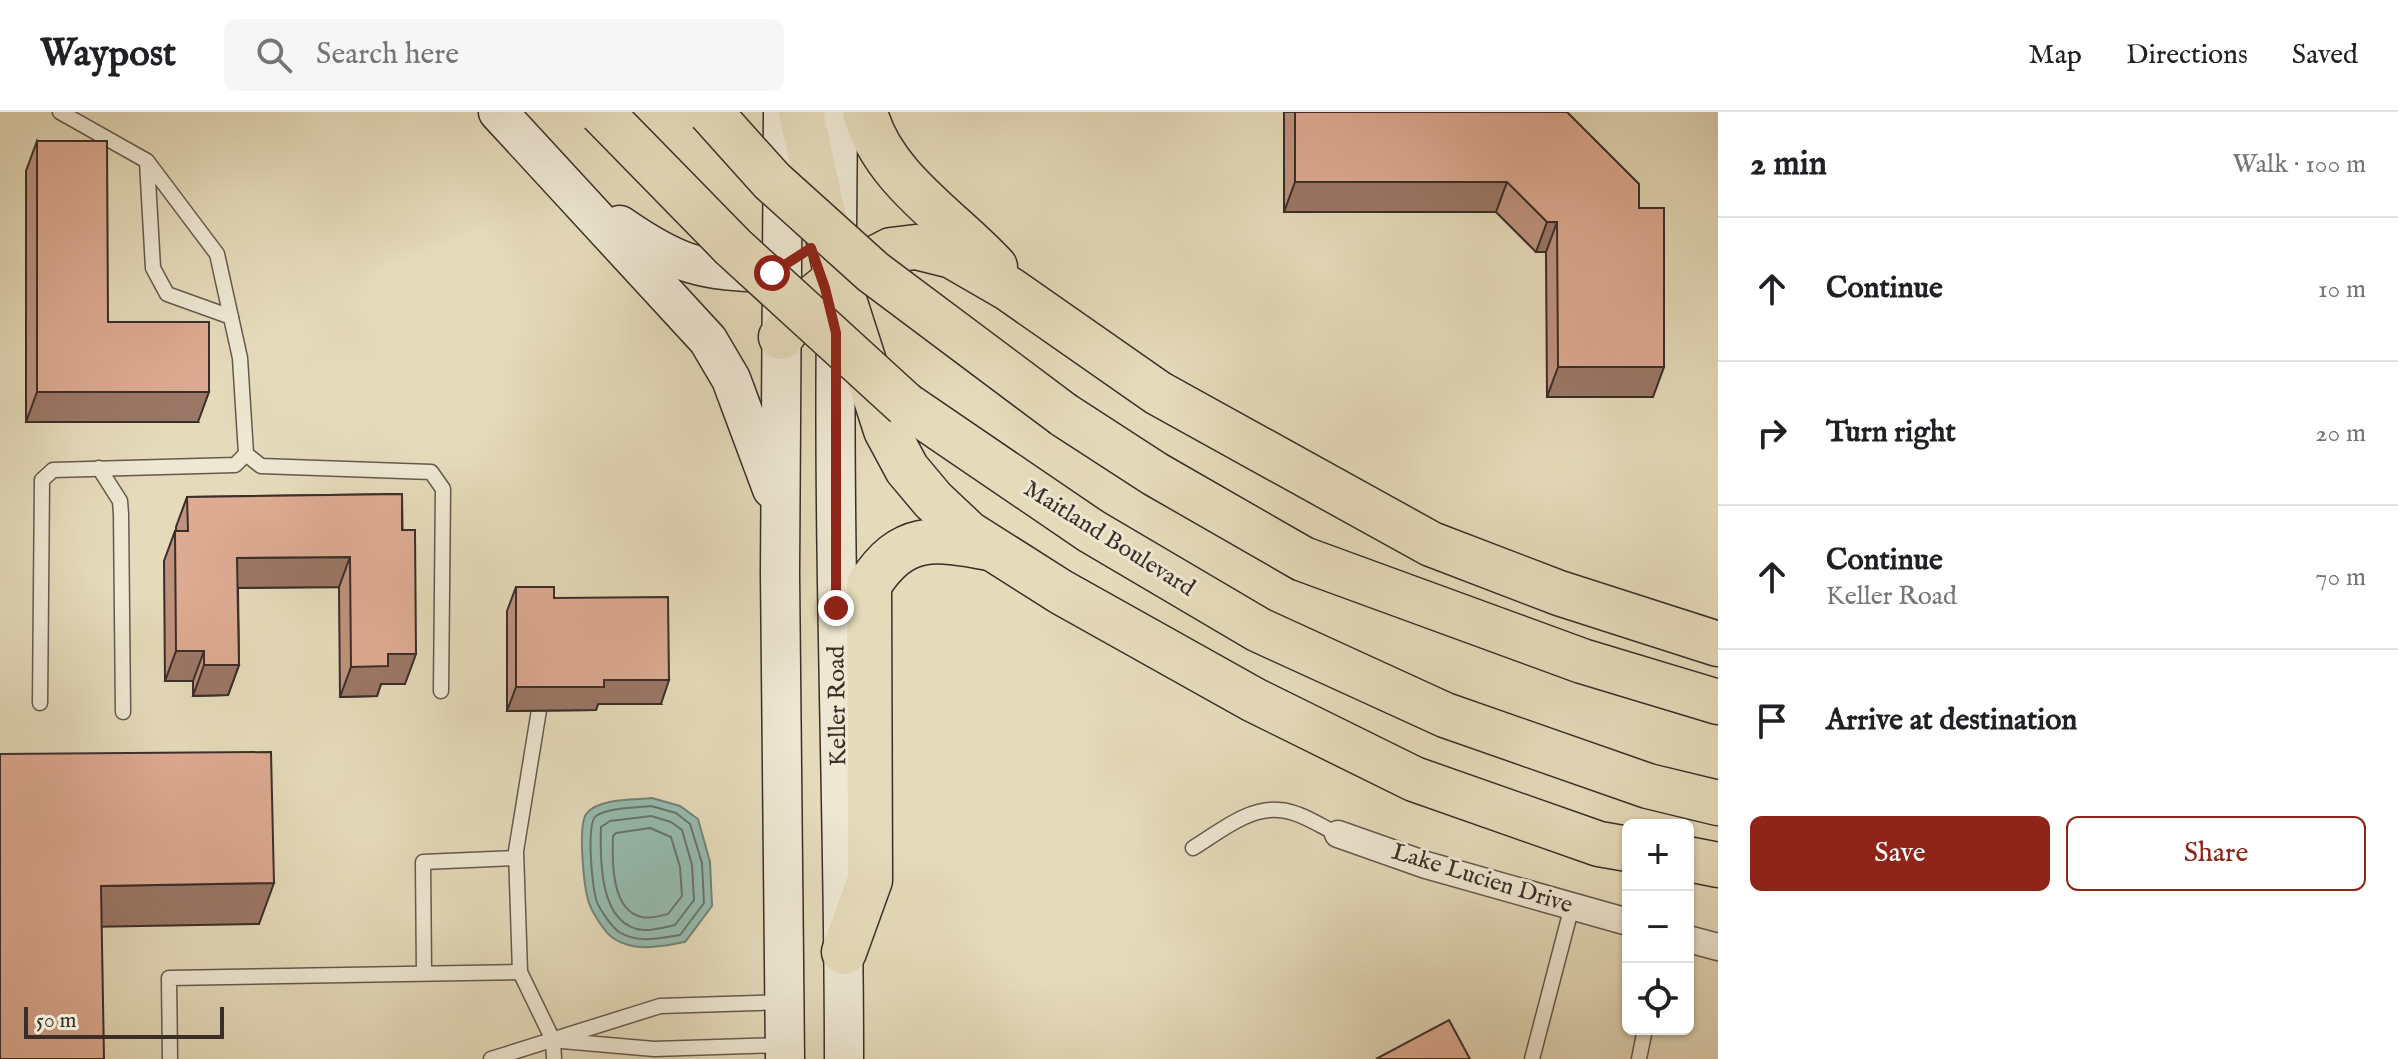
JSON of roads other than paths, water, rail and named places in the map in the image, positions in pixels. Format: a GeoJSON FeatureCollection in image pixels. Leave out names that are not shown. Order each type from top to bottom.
{"type":"FeatureCollection","features":[{"type":"Feature","properties":{"kind":"highway","name":"Maitland Boulevard"},"geometry":{"type":"LineString","coordinates":[[601,112],[733,247],[906,405],[1091,531],[1259,630],[1445,715],[1648,786],[1718,803]]}},
{"type":"Feature","properties":{"kind":"highway"},"geometry":{"type":"LineString","coordinates":[[710,112],[772,181],[873,272],[1064,415],[1155,474],[1303,559],[1582,661],[1718,702]]}},
{"type":"Feature","properties":{"kind":"highway"},"geometry":{"type":"LineString","coordinates":[[801,112],[820,249],[886,430],[907,469],[933,500],[968,533],[1061,592],[1254,700],[1414,779],[1599,844],[1622,848]]}},
{"type":"Feature","properties":{"kind":"highway"},"geometry":{"type":"LineString","coordinates":[[865,112],[870,132],[904,180],[973,242],[1030,303]]}},
{"type":"Feature","properties":{"kind":"highway"},"geometry":{"type":"LineString","coordinates":[[820,249],[891,250],[916,247],[952,256],[1030,303],[1158,393],[1431,544],[1559,593],[1718,644]]}},
{"type":"Feature","properties":{"kind":"highway"},"geometry":{"type":"LineString","coordinates":[[781,337],[808,302],[820,249]]}},
{"type":"Feature","properties":{"kind":"highway"},"geometry":{"type":"LineString","coordinates":[[844,952],[870,880],[869,585],[884,562],[905,549],[928,541],[951,541],[992,549]]}},
{"type":"Feature","properties":{"kind":"highway"},"geometry":{"type":"LineString","coordinates":[[1694,860],[1718,865]]}},
{"type":"Feature","properties":{"kind":"street"},"geometry":{"type":"LineString","coordinates":[[498,112],[708,340],[731,379],[780,513]]}},
{"type":"Feature","properties":{"kind":"street"},"geometry":{"type":"LineString","coordinates":[[760,112],[782,173]]}},
{"type":"Feature","properties":{"kind":"street","name":"Keller Road"},"geometry":{"type":"LineString","coordinates":[[783,112],[782,173],[820,249],[836,333],[836,608],[844,1041]]}},
{"type":"Feature","properties":{"kind":"street","name":"Keller Road"},"geometry":{"type":"LineString","coordinates":[[820,249],[838,112]]}},
{"type":"Feature","properties":{"kind":"street"},"geometry":{"type":"LineString","coordinates":[[549,168],[654,249],[688,265],[722,271],[772,273],[820,249]]}},
{"type":"Feature","properties":{"kind":"street"},"geometry":{"type":"LineString","coordinates":[[781,337],[785,1052],[844,1041]]}},
{"type":"Feature","properties":{"kind":"street","name":"Lake Lucien Drive"},"geometry":{"type":"LineString","coordinates":[[1338,834],[1426,865],[1622,920]]}},
{"type":"Feature","properties":{"kind":"street"},"geometry":{"type":"LineString","coordinates":[[1694,941],[1718,947]]}},
{"type":"Feature","properties":{"kind":"street"},"geometry":{"type":"LineString","coordinates":[[785,1002],[844,1041]]}},
{"type":"Feature","properties":{"kind":"lane"},"geometry":{"type":"LineString","coordinates":[[60,112],[147,161],[217,254],[240,358],[246,454],[261,466],[431,472],[443,489],[441,691]]}},
{"type":"Feature","properties":{"kind":"lane"},"geometry":{"type":"LineString","coordinates":[[147,161],[153,268],[167,294],[231,317]]}},
{"type":"Feature","properties":{"kind":"lane"},"geometry":{"type":"LineString","coordinates":[[40,703],[42,480],[53,470],[235,465],[246,454]]}},
{"type":"Feature","properties":{"kind":"lane"},"geometry":{"type":"LineString","coordinates":[[99,468],[120,501],[123,712]]}},
{"type":"Feature","properties":{"kind":"lane"},"geometry":{"type":"LineString","coordinates":[[539,710],[516,858],[520,972],[553,1040],[554,1059]]}},
{"type":"Feature","properties":{"kind":"lane"},"geometry":{"type":"LineString","coordinates":[[1193,848],[1238,820],[1270,810],[1295,814],[1338,834]]}},
{"type":"Feature","properties":{"kind":"lane"},"geometry":{"type":"LineString","coordinates":[[424,973],[423,862],[516,858]]}},
{"type":"Feature","properties":{"kind":"lane"},"geometry":{"type":"LineString","coordinates":[[1532,1059],[1572,906]]}},
{"type":"Feature","properties":{"kind":"lane"},"geometry":{"type":"LineString","coordinates":[[170,1059],[169,978],[520,972]]}},
{"type":"Feature","properties":{"kind":"lane"},"geometry":{"type":"LineString","coordinates":[[491,1059],[660,1006],[785,1002]]}},
{"type":"Feature","properties":{"kind":"lane"},"geometry":{"type":"LineString","coordinates":[[1639,1059],[1644,1035]]}},
{"type":"Feature","properties":{"kind":"lane"},"geometry":{"type":"LineString","coordinates":[[553,1040],[654,1049],[785,1052]]}},
{"type":"Feature","properties":{"kind":"water"},"geometry":{"type":"Polygon","coordinates":[[[652,798],[680,806],[698,819],[710,862],[712,906],[685,942],[630,946],[610,935],[591,907],[584,871],[582,830],[587,813],[593,808],[618,801],[652,798]]]}}]}
